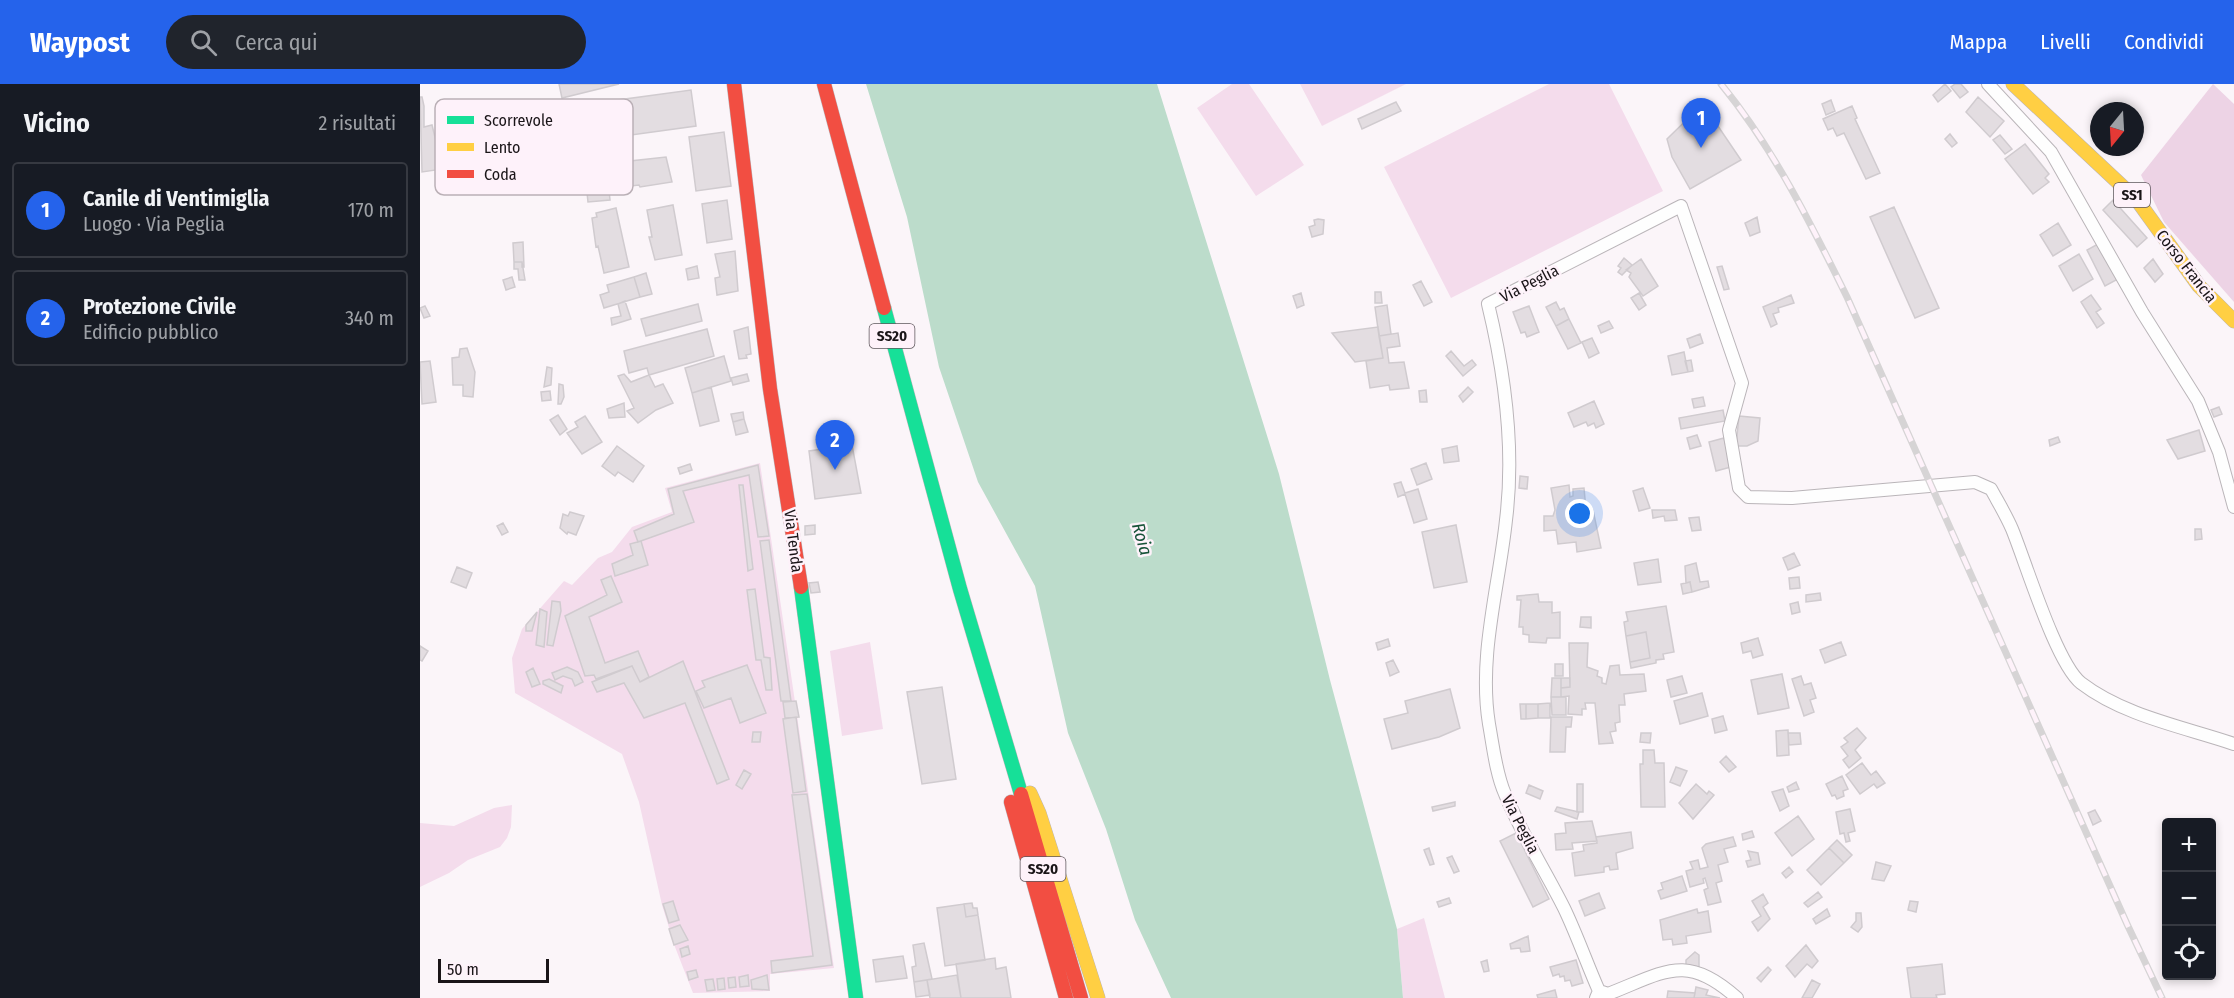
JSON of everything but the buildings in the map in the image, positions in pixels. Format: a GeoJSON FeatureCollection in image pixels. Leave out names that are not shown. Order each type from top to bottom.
{"type":"FeatureCollection","features":[{"type":"Feature","properties":{"kind":"main road","name":"Via Tenda"},"geometry":{"type":"LineString","coordinates":[[734,84],[770,389],[792,517],[856,998]]}},
{"type":"Feature","properties":{"kind":"main road","name":"SS20"},"geometry":{"type":"LineString","coordinates":[[824,84],[960,589],[1081,998]]}},
{"type":"Feature","properties":{"kind":"main road","name":"Corso Francia"},"geometry":{"type":"LineString","coordinates":[[2013,84],[2137,200],[2199,286],[2234,321]]}},
{"type":"Feature","properties":{"kind":"main road"},"geometry":{"type":"LineString","coordinates":[[1004,740],[1011,807],[1066,998]]}},
{"type":"Feature","properties":{"kind":"main road"},"geometry":{"type":"LineString","coordinates":[[1004,740],[1039,813],[1098,998]]}},
{"type":"Feature","properties":{"kind":"street"},"geometry":{"type":"LineString","coordinates":[[1988,84],[2051,152],[2142,312],[2198,400],[2219,452],[2234,507]]}},
{"type":"Feature","properties":{"kind":"street","name":"Via Peglia"},"geometry":{"type":"LineString","coordinates":[[1737,998],[1700,971],[1676,970],[1597,995],[1565,909],[1504,793],[1489,722],[1488,662],[1491,622],[1507,519],[1507,408],[1498,345],[1488,304],[1682,206],[1742,383],[1729,430],[1739,488],[1748,498],[1792,498],[1975,482],[1991,489],[2011,527],[2063,659],[2080,682],[2112,701],[2146,716],[2234,744]]}},
{"type":"Feature","properties":{"kind":"shaded area"},"geometry":{"type":"Polygon","coordinates":[[[1232,84],[1249,84],[1304,165],[1256,196],[1197,108],[1232,84]]]}},
{"type":"Feature","properties":{"kind":"shaded area"},"geometry":{"type":"Polygon","coordinates":[[[1300,84],[1406,84],[1322,126],[1300,84]]]}},
{"type":"Feature","properties":{"kind":"shaded area"},"geometry":{"type":"Polygon","coordinates":[[[1549,84],[1609,84],[1663,191],[1451,298],[1384,167],[1549,84]]]}},
{"type":"Feature","properties":{"kind":"shaded area"},"geometry":{"type":"Polygon","coordinates":[[[2213,84],[2234,104],[2234,302],[2164,222],[2141,175],[2213,84]]]}},
{"type":"Feature","properties":{"kind":"shaded area"},"geometry":{"type":"Polygon","coordinates":[[[760,463],[834,968],[770,974],[770,991],[693,993],[662,905],[639,802],[622,754],[515,693],[512,658],[522,629],[564,581],[572,585],[598,558],[612,552],[632,527],[672,512],[665,488],[760,463]]]}},
{"type":"Feature","properties":{"kind":"shaded area"},"geometry":{"type":"Polygon","coordinates":[[[870,642],[883,729],[842,736],[830,651],[870,642]]]}},
{"type":"Feature","properties":{"kind":"shaded area"},"geometry":{"type":"Polygon","coordinates":[[[512,805],[511,827],[500,847],[468,860],[449,873],[420,887],[420,823],[454,826],[494,808],[512,805]]]}},
{"type":"Feature","properties":{"kind":"shaded area"},"geometry":{"type":"Polygon","coordinates":[[[1424,918],[1445,998],[1403,998],[1397,929],[1424,918]]]}},
{"type":"Feature","properties":{"kind":"water","name":"Roia"},"geometry":{"type":"Polygon","coordinates":[[[866,84],[1157,84],[1279,474],[1330,680],[1397,929],[1403,998],[1171,998],[1135,920],[1106,829],[1068,733],[1035,586],[978,482],[939,367],[907,217],[866,84]]]}},
{"type":"Feature","properties":{"kind":"railway"},"geometry":{"type":"LineString","coordinates":[[1721,84],[1774,160],[1805,214],[1847,297],[2162,998]]}},
{"type":"Feature","properties":{"kind":"traffic: fast"},"geometry":{"type":"LineString","coordinates":[[884,308],[960,589],[1021,794]]}},
{"type":"Feature","properties":{"kind":"traffic: fast"},"geometry":{"type":"LineString","coordinates":[[801,587],[856,998]]}},
{"type":"Feature","properties":{"kind":"traffic: slow"},"geometry":{"type":"LineString","coordinates":[[2013,84],[2137,200],[2199,286],[2234,321]]}},
{"type":"Feature","properties":{"kind":"traffic: slow"},"geometry":{"type":"LineString","coordinates":[[1030,793],[1039,813],[1098,998]]}},
{"type":"Feature","properties":{"kind":"traffic: jam"},"geometry":{"type":"LineString","coordinates":[[734,84],[770,389],[801,587]]}},
{"type":"Feature","properties":{"kind":"traffic: jam"},"geometry":{"type":"LineString","coordinates":[[824,84],[884,308]]}},
{"type":"Feature","properties":{"kind":"traffic: jam"},"geometry":{"type":"LineString","coordinates":[[1021,794],[1081,998]]}},
{"type":"Feature","properties":{"kind":"traffic: jam"},"geometry":{"type":"LineString","coordinates":[[1011,802],[1066,998]]}},
{"type":"Feature","properties":{"kind":"place","name":"Canile di Ventimiglia"},"geometry":{"type":"Point","coordinates":[1701,148]}},
{"type":"Feature","properties":{"kind":"place","name":"Protezione Civile"},"geometry":{"type":"Point","coordinates":[835,470]}}]}
